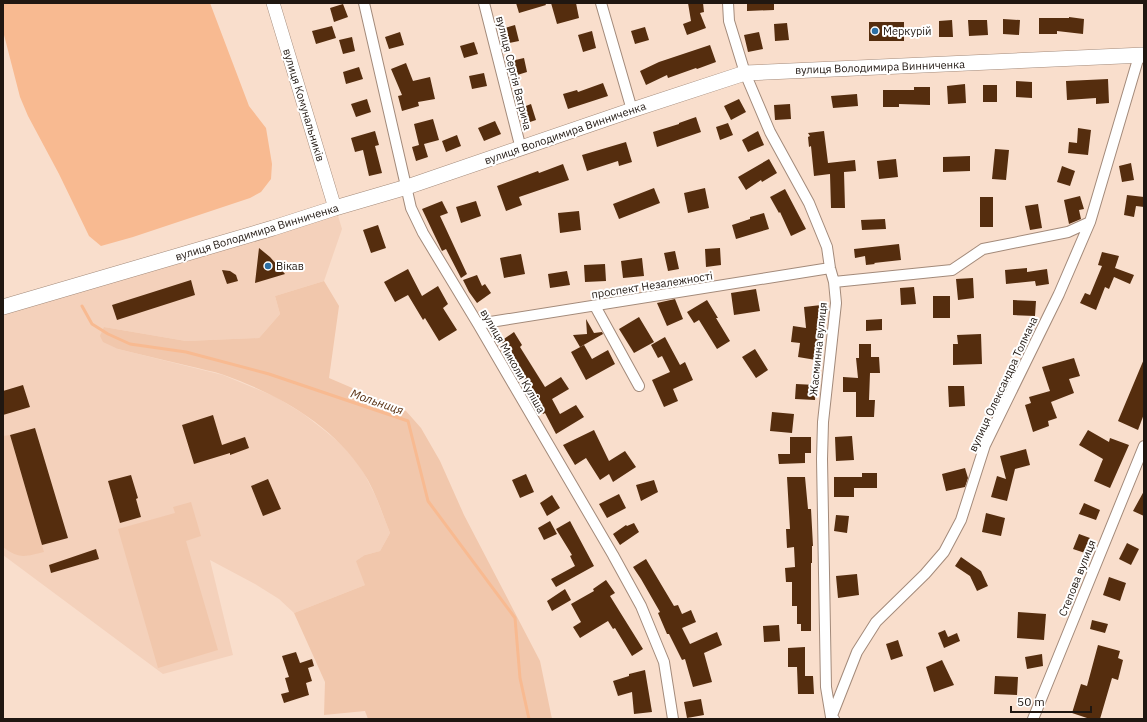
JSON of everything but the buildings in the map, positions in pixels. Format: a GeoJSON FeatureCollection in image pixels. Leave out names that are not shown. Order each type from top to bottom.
{"type":"FeatureCollection","features":[{"type":"Feature","properties":{"kind":"main road","name":"вулиця Володимира Винниченка"},"geometry":{"type":"LineString","coordinates":[[3,307],[407,187],[632,110],[746,73],[1142,56]]}},
{"type":"Feature","properties":{"kind":"street","name":"вулиця Комунальників"},"geometry":{"type":"LineString","coordinates":[[273,3],[335,208]]}},
{"type":"Feature","properties":{"kind":"street","name":"вулиця Миколи Куліша"},"geometry":{"type":"LineString","coordinates":[[364,3],[411,208],[422,233],[478,324],[613,555],[641,606],[664,662],[673,719]]}},
{"type":"Feature","properties":{"kind":"street","name":"вулиця Сергія Ватрича"},"geometry":{"type":"LineString","coordinates":[[484,3],[521,149]]}},
{"type":"Feature","properties":{"kind":"street"},"geometry":{"type":"LineString","coordinates":[[601,3],[632,110]]}},
{"type":"Feature","properties":{"kind":"street","name":"Жасминна вулиця"},"geometry":{"type":"LineString","coordinates":[[728,3],[729,21],[746,73],[770,132],[809,203],[827,247],[834,282],[836,303],[823,422],[822,459],[826,687],[832,718]]}},
{"type":"Feature","properties":{"kind":"street","name":"вулиця Олександра Толмача"},"geometry":{"type":"LineString","coordinates":[[832,718],[856,652],[876,622],[925,574],[944,552],[961,520],[985,445],[1059,294],[1090,222],[1142,56]]}},
{"type":"Feature","properties":{"kind":"street"},"geometry":{"type":"LineString","coordinates":[[834,282],[952,270],[983,249],[1068,232],[1090,222]]}},
{"type":"Feature","properties":{"kind":"street","name":"проспект Незалежності"},"geometry":{"type":"LineString","coordinates":[[478,324],[830,268]]}},
{"type":"Feature","properties":{"kind":"street"},"geometry":{"type":"LineString","coordinates":[[595,306],[640,386]]}},
{"type":"Feature","properties":{"kind":"street","name":"Степова вулиця"},"geometry":{"type":"LineString","coordinates":[[1032,719],[1144,446]]}},
{"type":"Feature","properties":{"kind":"street"},"geometry":{"type":"LineString","coordinates":[[1134,473],[1144,477]]}},
{"type":"Feature","properties":{"kind":"shaded area"},"geometry":{"type":"Polygon","coordinates":[[[3,3],[210,3],[249,106],[266,128],[272,164],[271,179],[261,192],[250,198],[133,237],[101,246],[89,236],[59,174],[28,116],[20,97],[3,31],[3,3]]]}},
{"type":"Feature","properties":{"kind":"shaded area"},"geometry":{"type":"Polygon","coordinates":[[[336,209],[342,229],[324,281],[275,296],[280,314],[259,338],[186,341],[104,327],[118,349],[223,375],[276,397],[302,413],[348,450],[364,473],[376,497],[390,533],[380,551],[365,555],[365,585],[294,613],[279,599],[255,584],[210,560],[233,655],[163,674],[3,555],[3,311],[336,209]]]}},
{"type":"Feature","properties":{"kind":"shaded area"},"geometry":{"type":"Polygon","coordinates":[[[324,281],[339,306],[329,378],[406,411],[421,428],[440,461],[464,515],[540,661],[552,719],[368,719],[365,711],[324,715],[325,682],[294,613],[365,585],[356,561],[365,555],[380,551],[390,533],[371,486],[363,472],[336,439],[319,425],[283,401],[264,391],[220,374],[118,349],[103,342],[100,336],[104,327],[186,341],[259,338],[280,314],[275,296],[324,281]]]}},
{"type":"Feature","properties":{"kind":"shaded area"},"geometry":{"type":"Polygon","coordinates":[[[10,435],[44,552],[28,556],[14,554],[3,547],[3,436],[10,435]]]}},
{"type":"Feature","properties":{"kind":"shaded area"},"geometry":{"type":"Polygon","coordinates":[[[191,502],[201,536],[186,541],[218,650],[158,668],[118,529],[175,513],[173,507],[191,502]]]}},
{"type":"Feature","properties":{"kind":"waterway","name":"Мольниця"},"geometry":{"type":"LineString","coordinates":[[82,306],[92,324],[108,334],[130,344],[186,352],[269,374],[408,421],[428,501],[515,618],[520,678],[529,719]]}},
{"type":"Feature","properties":{"kind":"place","name":"Меркурій"},"geometry":{"type":"Point","coordinates":[875,31]}},
{"type":"Feature","properties":{"kind":"place","name":"Вікав"},"geometry":{"type":"Point","coordinates":[268,266]}}]}
